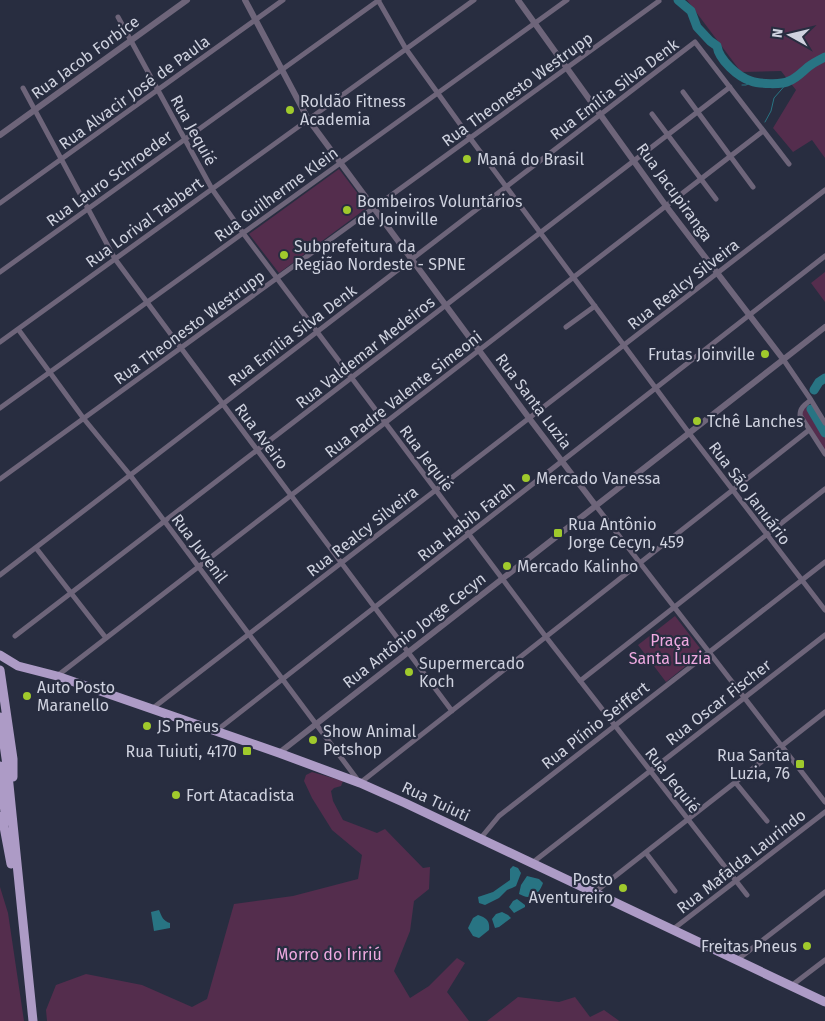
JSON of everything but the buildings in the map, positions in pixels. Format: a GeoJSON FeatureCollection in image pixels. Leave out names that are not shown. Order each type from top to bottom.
{"type":"FeatureCollection","features":[{"type":"Feature","properties":{"kind":"main road","name":"Rua Tuiuti"},"geometry":{"type":"LineString","coordinates":[[0,649],[4,657],[18,666],[57,676],[153,708],[280,752],[360,783],[825,1002]]}},
{"type":"Feature","properties":{"kind":"main road"},"geometry":{"type":"LineString","coordinates":[[0,675],[12,667],[18,666]]}},
{"type":"Feature","properties":{"kind":"main road"},"geometry":{"type":"LineString","coordinates":[[0,670],[13,759],[12,824]]}},
{"type":"Feature","properties":{"kind":"main road"},"geometry":{"type":"LineString","coordinates":[[0,717],[7,765],[33,1021]]}},
{"type":"Feature","properties":{"kind":"main road"},"geometry":{"type":"LineString","coordinates":[[0,766],[27,1021]]}},
{"type":"Feature","properties":{"kind":"main road"},"geometry":{"type":"LineString","coordinates":[[0,809],[11,864]]}},
{"type":"Feature","properties":{"kind":"street","name":"Rua Jacob Forbice"},"geometry":{"type":"LineString","coordinates":[[0,135],[187,0]]}},
{"type":"Feature","properties":{"kind":"street","name":"Rua Santa Luzia"},"geometry":{"type":"LineString","coordinates":[[245,0],[308,119],[373,209],[596,506],[825,802]]}},
{"type":"Feature","properties":{"kind":"street","name":"Rua Alvacir José de Paula"},"geometry":{"type":"LineString","coordinates":[[0,203],[283,0]]}},
{"type":"Feature","properties":{"kind":"street","name":"Rua São Januário"},"geometry":{"type":"LineString","coordinates":[[378,0],[406,49],[470,138],[689,433],[825,610]]}},
{"type":"Feature","properties":{"kind":"street","name":"Rua Lauro Schroeder"},"geometry":{"type":"LineString","coordinates":[[0,272],[378,0]]}},
{"type":"Feature","properties":{"kind":"street","name":"Rua Lorival Tabbert"},"geometry":{"type":"LineString","coordinates":[[0,342],[474,0]]}},
{"type":"Feature","properties":{"kind":"street","name":"Rua Jacupiranga"},"geometry":{"type":"LineString","coordinates":[[518,0],[666,206],[783,359],[825,423]]}},
{"type":"Feature","properties":{"kind":"street","name":"Rua Guilherme Klein"},"geometry":{"type":"LineString","coordinates":[[0,408],[567,0]]}},
{"type":"Feature","properties":{"kind":"street","name":"Rua Theonesto Westrupp"},"geometry":{"type":"LineString","coordinates":[[0,479],[659,2]]}},
{"type":"Feature","properties":{"kind":"street","name":"Rua Jequié"},"geometry":{"type":"LineString","coordinates":[[118,17],[212,189],[243,233],[546,637],[747,895]]}},
{"type":"Feature","properties":{"kind":"street","name":"Rua Emília Silva Denk"},"geometry":{"type":"LineString","coordinates":[[0,575],[695,42],[730,87]]}},
{"type":"Feature","properties":{"kind":"street","name":"Rua Valdemar Medeiros"},"geometry":{"type":"LineString","coordinates":[[15,636],[730,87]]}},
{"type":"Feature","properties":{"kind":"street"},"geometry":{"type":"LineString","coordinates":[[730,87],[789,164]]}},
{"type":"Feature","properties":{"kind":"street","name":"Rua Aveiro"},"geometry":{"type":"LineString","coordinates":[[23,88],[115,259],[452,711]]}},
{"type":"Feature","properties":{"kind":"street"},"geometry":{"type":"LineString","coordinates":[[683,92],[753,187]]}},
{"type":"Feature","properties":{"kind":"street"},"geometry":{"type":"LineString","coordinates":[[652,114],[716,199]]}},
{"type":"Feature","properties":{"kind":"street","name":"Rua Padre Valente Simeoni"},"geometry":{"type":"LineString","coordinates":[[57,676],[763,131]]}},
{"type":"Feature","properties":{"kind":"street","name":"Rua Realcy Silveira"},"geometry":{"type":"LineString","coordinates":[[153,708],[825,190]]}},
{"type":"Feature","properties":{"kind":"street","name":"Rua Habib Farah"},"geometry":{"type":"LineString","coordinates":[[216,731],[825,256]]}},
{"type":"Feature","properties":{"kind":"street"},"geometry":{"type":"LineString","coordinates":[[566,327],[595,306]]}},
{"type":"Feature","properties":{"kind":"street","name":"Rua Juvenil"},"geometry":{"type":"LineString","coordinates":[[18,328],[84,419],[165,521],[360,783]]}},
{"type":"Feature","properties":{"kind":"street","name":"Rua Antônio Jorge Cecyn"},"geometry":{"type":"LineString","coordinates":[[280,752],[825,328]]}},
{"type":"Feature","properties":{"kind":"street"},"geometry":{"type":"LineString","coordinates":[[811,400],[802,407],[800,412],[825,454]]}},
{"type":"Feature","properties":{"kind":"street"},"geometry":{"type":"LineString","coordinates":[[360,783],[809,430]]}},
{"type":"Feature","properties":{"kind":"street"},"geometry":{"type":"LineString","coordinates":[[580,680],[825,489]]}},
{"type":"Feature","properties":{"kind":"street"},"geometry":{"type":"LineString","coordinates":[[36,548],[106,638]]}},
{"type":"Feature","properties":{"kind":"street","name":"Rua Plínio Seiffert"},"geometry":{"type":"LineString","coordinates":[[480,838],[499,816],[825,562]]}},
{"type":"Feature","properties":{"kind":"street","name":"Rua Oscar Fischer"},"geometry":{"type":"LineString","coordinates":[[532,863],[825,635]]}},
{"type":"Feature","properties":{"kind":"street"},"geometry":{"type":"LineString","coordinates":[[594,892],[825,712]]}},
{"type":"Feature","properties":{"kind":"street"},"geometry":{"type":"LineString","coordinates":[[735,782],[767,821]]}},
{"type":"Feature","properties":{"kind":"street","name":"Rua Mafalda Laurindo"},"geometry":{"type":"LineString","coordinates":[[672,930],[825,812]]}},
{"type":"Feature","properties":{"kind":"street"},"geometry":{"type":"LineString","coordinates":[[646,852],[675,891]]}},
{"type":"Feature","properties":{"kind":"street"},"geometry":{"type":"LineString","coordinates":[[737,960],[825,892]]}},
{"type":"Feature","properties":{"kind":"street"},"geometry":{"type":"LineString","coordinates":[[791,986],[825,960]]}},
{"type":"Feature","properties":{"kind":"green space"},"geometry":{"type":"Polygon","coordinates":[[[687,0],[825,0],[825,158],[812,140],[793,152],[773,128],[796,90],[781,71],[741,72],[687,0]]]}},
{"type":"Feature","properties":{"kind":"green space"},"geometry":{"type":"Polygon","coordinates":[[[339,169],[368,207],[279,273],[249,234],[339,169]]]}},
{"type":"Feature","properties":{"kind":"green space"},"geometry":{"type":"Polygon","coordinates":[[[825,272],[825,302],[811,283],[825,272]]]}},
{"type":"Feature","properties":{"kind":"green space"},"geometry":{"type":"Polygon","coordinates":[[[808,405],[825,430],[825,451],[802,414],[803,409],[808,405]]]}},
{"type":"Feature","properties":{"kind":"green space","name":"Praça Santa Luzia"},"geometry":{"type":"Polygon","coordinates":[[[675,616],[703,652],[666,682],[638,645],[675,616]]]}},
{"type":"Feature","properties":{"kind":"green space","name":"Morro do Iririú"},"geometry":{"type":"Polygon","coordinates":[[[312,772],[343,781],[341,786],[331,791],[333,801],[343,820],[377,833],[385,829],[423,868],[430,867],[429,889],[414,901],[410,931],[394,971],[410,998],[429,986],[457,958],[465,963],[447,992],[469,1021],[47,1021],[46,1010],[56,985],[86,974],[142,985],[192,1007],[207,999],[234,904],[293,896],[358,879],[362,855],[332,830],[312,798],[304,781],[306,775],[312,772]]]}},
{"type":"Feature","properties":{"kind":"green space"},"geometry":{"type":"Polygon","coordinates":[[[0,887],[8,913],[24,1021],[0,1021],[0,887]]]}},
{"type":"Feature","properties":{"kind":"green space"},"geometry":{"type":"Polygon","coordinates":[[[518,997],[559,1002],[575,997],[590,1017],[604,1010],[619,1021],[487,1021],[518,997]]]}},
{"type":"Feature","properties":{"kind":"water"},"geometry":{"type":"Polygon","coordinates":[[[513,866],[518,868],[521,873],[516,886],[485,905],[479,903],[478,897],[493,892],[510,880],[510,869],[513,866]]]}},
{"type":"Feature","properties":{"kind":"water"},"geometry":{"type":"Polygon","coordinates":[[[527,876],[539,879],[543,883],[538,893],[531,897],[519,894],[521,885],[527,876]]]}},
{"type":"Feature","properties":{"kind":"water"},"geometry":{"type":"Polygon","coordinates":[[[517,899],[525,907],[514,913],[509,907],[517,899]]]}},
{"type":"Feature","properties":{"kind":"water"},"geometry":{"type":"Polygon","coordinates":[[[159,910],[164,920],[170,923],[170,928],[154,931],[151,912],[159,910]]]}},
{"type":"Feature","properties":{"kind":"water"},"geometry":{"type":"Polygon","coordinates":[[[502,912],[511,918],[495,928],[492,919],[496,914],[502,912]]]}},
{"type":"Feature","properties":{"kind":"water"},"geometry":{"type":"Polygon","coordinates":[[[478,915],[487,920],[489,927],[489,930],[479,938],[473,936],[468,928],[473,918],[478,915]]]}},
{"type":"Feature","properties":{"kind":"waterway"},"geometry":{"type":"LineString","coordinates":[[678,0],[691,11],[697,27],[717,46],[725,62],[735,72],[751,81],[770,84],[786,82],[825,57]]}},
{"type":"Feature","properties":{"kind":"waterway"},"geometry":{"type":"LineString","coordinates":[[742,85],[752,82]]}},
{"type":"Feature","properties":{"kind":"waterway"},"geometry":{"type":"LineString","coordinates":[[765,122],[771,111],[774,98],[788,82]]}},
{"type":"Feature","properties":{"kind":"waterway"},"geometry":{"type":"LineString","coordinates":[[814,390],[819,382],[825,378]]}},
{"type":"Feature","properties":{"kind":"waterway"},"geometry":{"type":"LineString","coordinates":[[811,409],[825,433]]}},
{"type":"Feature","properties":{"kind":"place","name":"Roldão Fitness Academia"},"geometry":{"type":"Point","coordinates":[290,110]}},
{"type":"Feature","properties":{"kind":"place","name":"Maná do Brasil"},"geometry":{"type":"Point","coordinates":[467,159]}},
{"type":"Feature","properties":{"kind":"place","name":"Bombeiros Voluntários de Joinville"},"geometry":{"type":"Point","coordinates":[347,210]}},
{"type":"Feature","properties":{"kind":"place","name":"Subprefeitura da Região Nordeste - SPNE"},"geometry":{"type":"Point","coordinates":[284,255]}},
{"type":"Feature","properties":{"kind":"place","name":"Frutas Joinville"},"geometry":{"type":"Point","coordinates":[765,354]}},
{"type":"Feature","properties":{"kind":"place","name":"Tchê Lanches"},"geometry":{"type":"Point","coordinates":[697,421]}},
{"type":"Feature","properties":{"kind":"place","name":"Mercado Vanessa"},"geometry":{"type":"Point","coordinates":[526,478]}},
{"type":"Feature","properties":{"kind":"place","name":"Rua Antônio Jorge Cecyn, 459"},"geometry":{"type":"Point","coordinates":[558,533]}},
{"type":"Feature","properties":{"kind":"place","name":"Mercado Kalinho"},"geometry":{"type":"Point","coordinates":[507,566]}},
{"type":"Feature","properties":{"kind":"place","name":"Supermercado Koch"},"geometry":{"type":"Point","coordinates":[409,672]}},
{"type":"Feature","properties":{"kind":"place","name":"Auto Posto Maranello"},"geometry":{"type":"Point","coordinates":[27,696]}},
{"type":"Feature","properties":{"kind":"place","name":"JS Pneus"},"geometry":{"type":"Point","coordinates":[147,726]}},
{"type":"Feature","properties":{"kind":"place","name":"Show Animal Petshop"},"geometry":{"type":"Point","coordinates":[313,740]}},
{"type":"Feature","properties":{"kind":"place","name":"Rua Tuiuti, 4170"},"geometry":{"type":"Point","coordinates":[247,751]}},
{"type":"Feature","properties":{"kind":"place","name":"Rua Santa Luzia, 76"},"geometry":{"type":"Point","coordinates":[800,764]}},
{"type":"Feature","properties":{"kind":"place","name":"Fort Atacadista"},"geometry":{"type":"Point","coordinates":[176,795]}},
{"type":"Feature","properties":{"kind":"place","name":"Posto Aventureiro"},"geometry":{"type":"Point","coordinates":[623,888]}},
{"type":"Feature","properties":{"kind":"place","name":"Freitas Pneus"},"geometry":{"type":"Point","coordinates":[807,946]}}]}
